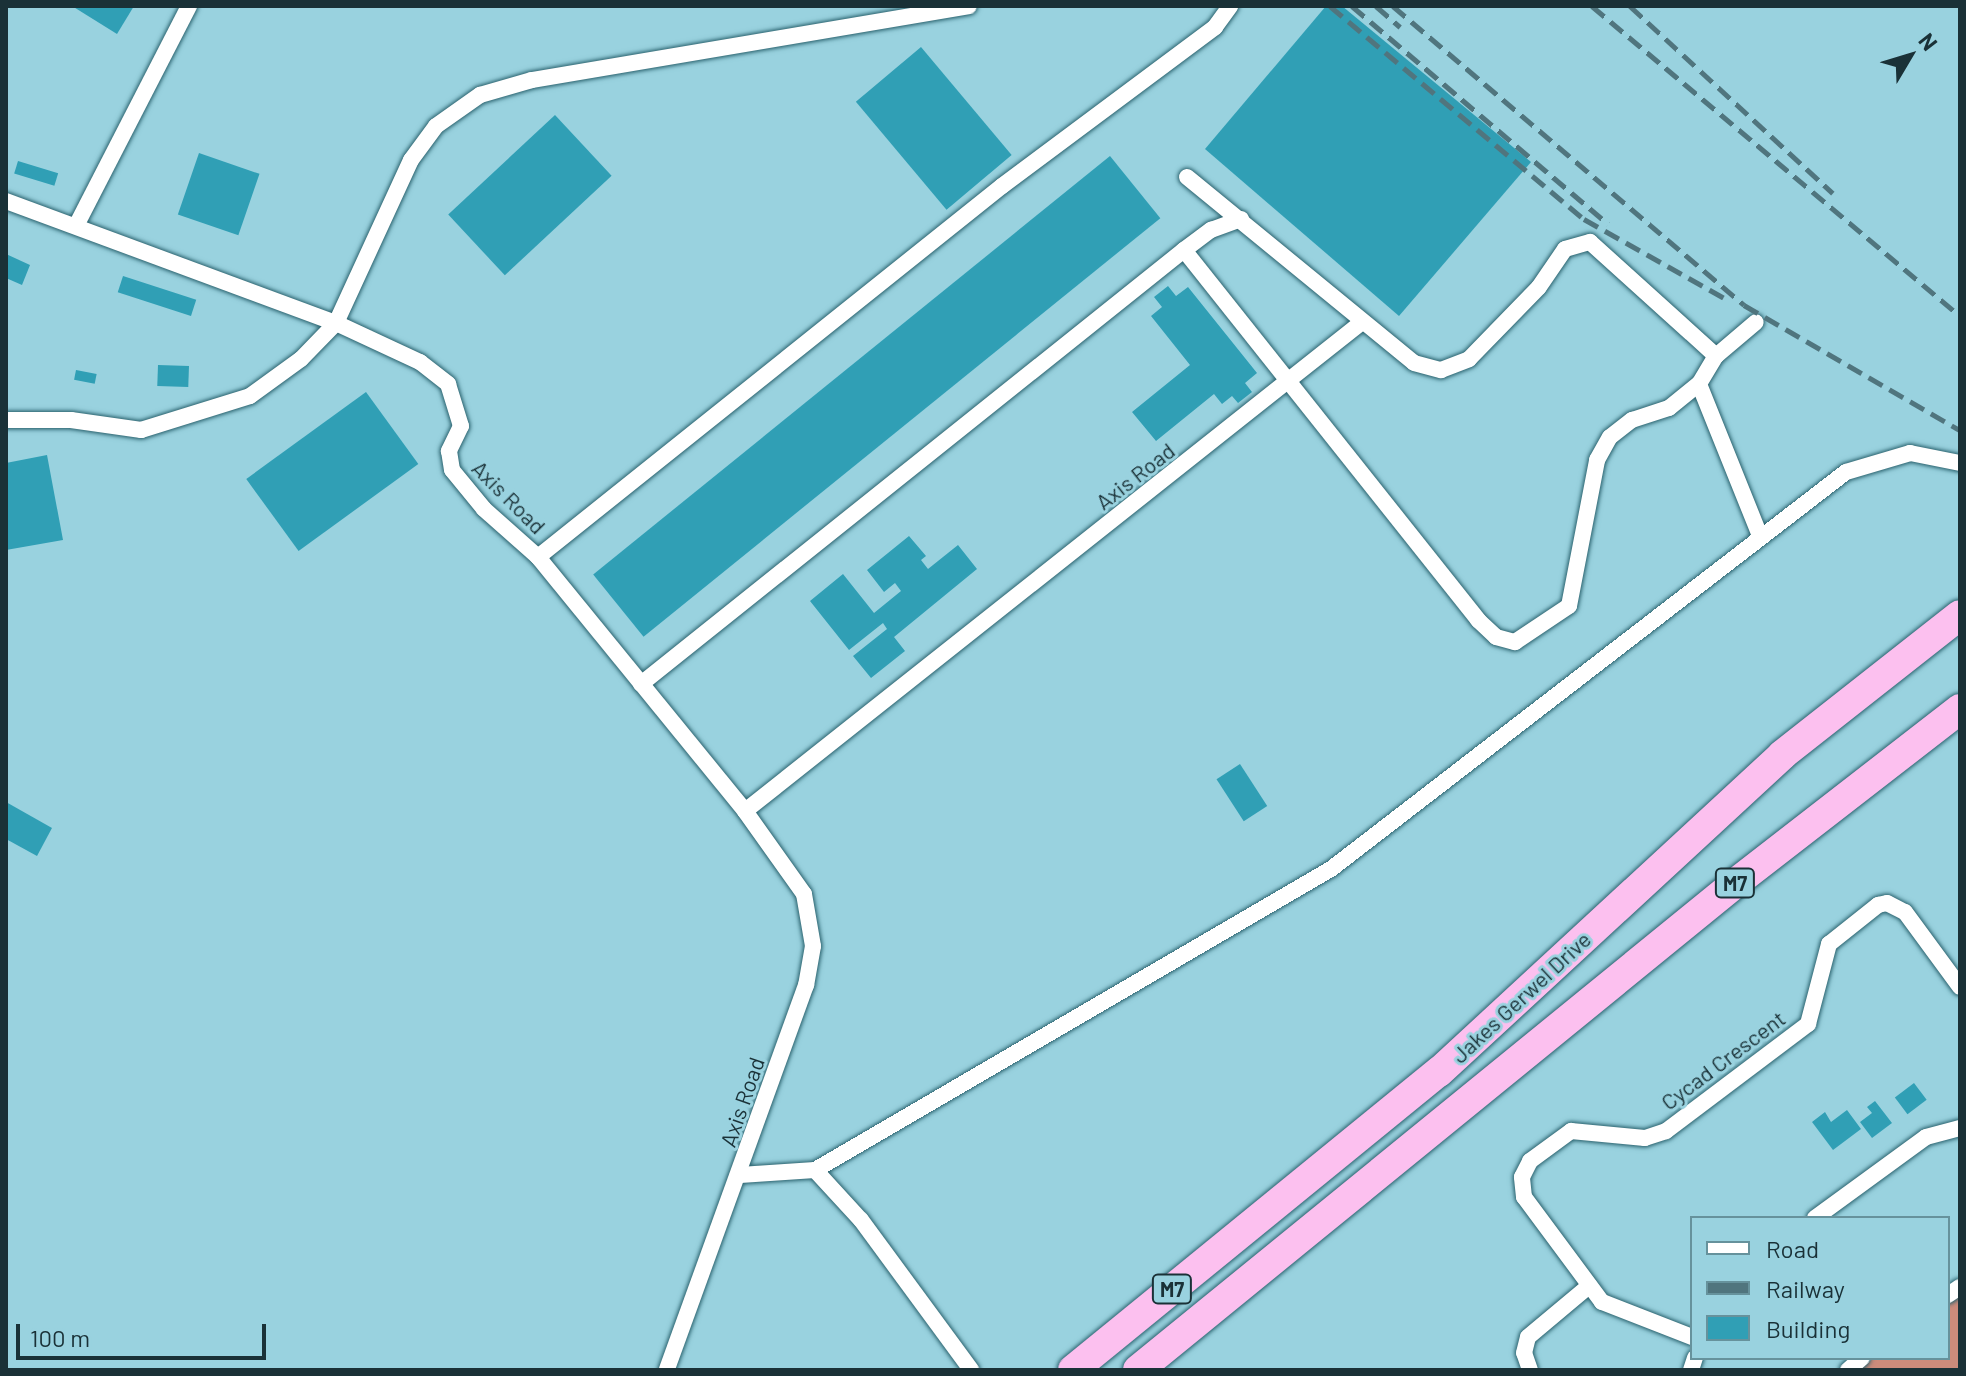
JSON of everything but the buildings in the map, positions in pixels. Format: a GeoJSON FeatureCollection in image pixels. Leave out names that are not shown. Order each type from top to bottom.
{"type":"FeatureCollection","features":[{"type":"Feature","properties":{"kind":"highway","name":"Jakes Gerwel Drive"},"geometry":{"type":"LineString","coordinates":[[1073,1370],[1439,1072],[1782,755],[1960,615]]}},
{"type":"Feature","properties":{"kind":"highway","name":"Jakes Gerwel Drive"},"geometry":{"type":"LineString","coordinates":[[1138,1370],[1733,885],[1960,709]]}},
{"type":"Feature","properties":{"kind":"street"},"geometry":{"type":"LineString","coordinates":[[77,224],[189,6]]}},
{"type":"Feature","properties":{"kind":"street"},"geometry":{"type":"LineString","coordinates":[[6,420],[71,420],[141,430],[250,396],[301,359],[336,323],[411,160],[436,126],[480,95],[532,80],[969,6]]}},
{"type":"Feature","properties":{"kind":"street"},"geometry":{"type":"LineString","coordinates":[[538,557],[1002,186],[1215,27],[1230,6]]}},
{"type":"Feature","properties":{"kind":"street"},"geometry":{"type":"LineString","coordinates":[[1187,177],[1414,363],[1441,370],[1469,359],[1539,287],[1565,249],[1590,242],[1716,356]]}},
{"type":"Feature","properties":{"kind":"street","name":"Axis Road"},"geometry":{"type":"LineString","coordinates":[[6,201],[77,224],[336,323],[420,362],[448,384],[461,426],[449,451],[452,470],[484,509],[538,557],[745,811],[804,894],[813,946],[806,985],[740,1175],[667,1370]]}},
{"type":"Feature","properties":{"kind":"street"},"geometry":{"type":"LineString","coordinates":[[641,684],[1184,250],[1211,230],[1241,219]]}},
{"type":"Feature","properties":{"kind":"street"},"geometry":{"type":"LineString","coordinates":[[1184,250],[1478,620],[1496,637],[1515,642],[1569,606],[1597,460],[1610,437],[1632,420],[1669,408],[1699,384],[1716,356],[1756,322]]}},
{"type":"Feature","properties":{"kind":"street","name":"Axis Road"},"geometry":{"type":"LineString","coordinates":[[745,811],[1362,322]]}},
{"type":"Feature","properties":{"kind":"street"},"geometry":{"type":"LineString","coordinates":[[1699,384],[1760,536]]}},
{"type":"Feature","properties":{"kind":"street"},"geometry":{"type":"LineString","coordinates":[[740,1175],[815,1170],[1362,849],[1760,536],[1862,463],[1910,453],[1960,463]]}},
{"type":"Feature","properties":{"kind":"street","name":"Cycad Crescent"},"geometry":{"type":"LineString","coordinates":[[1690,1336],[1617,1311],[1589,1286],[1524,1197],[1522,1177],[1530,1161],[1571,1131],[1645,1138],[1666,1131],[1808,1024],[1829,944],[1878,905],[1887,903],[1905,912],[1960,987]]}},
{"type":"Feature","properties":{"kind":"street"},"geometry":{"type":"LineString","coordinates":[[1834,1213],[1926,1137],[1960,1128]]}},
{"type":"Feature","properties":{"kind":"street"},"geometry":{"type":"LineString","coordinates":[[815,1170],[861,1220],[971,1370]]}},
{"type":"Feature","properties":{"kind":"street"},"geometry":{"type":"LineString","coordinates":[[1530,1370],[1524,1353],[1528,1337],[1589,1286]]}},
{"type":"Feature","properties":{"kind":"shaded area"},"geometry":{"type":"Polygon","coordinates":[[[1960,1295],[1960,1370],[1858,1370],[1871,1360],[1950,1360],[1950,1302],[1960,1295]]]}},
{"type":"Feature","properties":{"kind":"railway"},"geometry":{"type":"LineString","coordinates":[[1330,6],[1584,219],[1724,298]]}},
{"type":"Feature","properties":{"kind":"railway"},"geometry":{"type":"LineString","coordinates":[[1352,6],[1608,224]]}},
{"type":"Feature","properties":{"kind":"railway"},"geometry":{"type":"LineString","coordinates":[[1376,6],[1400,27]]}},
{"type":"Feature","properties":{"kind":"railway"},"geometry":{"type":"LineString","coordinates":[[1393,6],[1744,305],[1960,430]]}},
{"type":"Feature","properties":{"kind":"railway"},"geometry":{"type":"LineString","coordinates":[[1592,6],[1960,316]]}},
{"type":"Feature","properties":{"kind":"railway"},"geometry":{"type":"LineString","coordinates":[[1630,6],[1833,193]]}}]}
